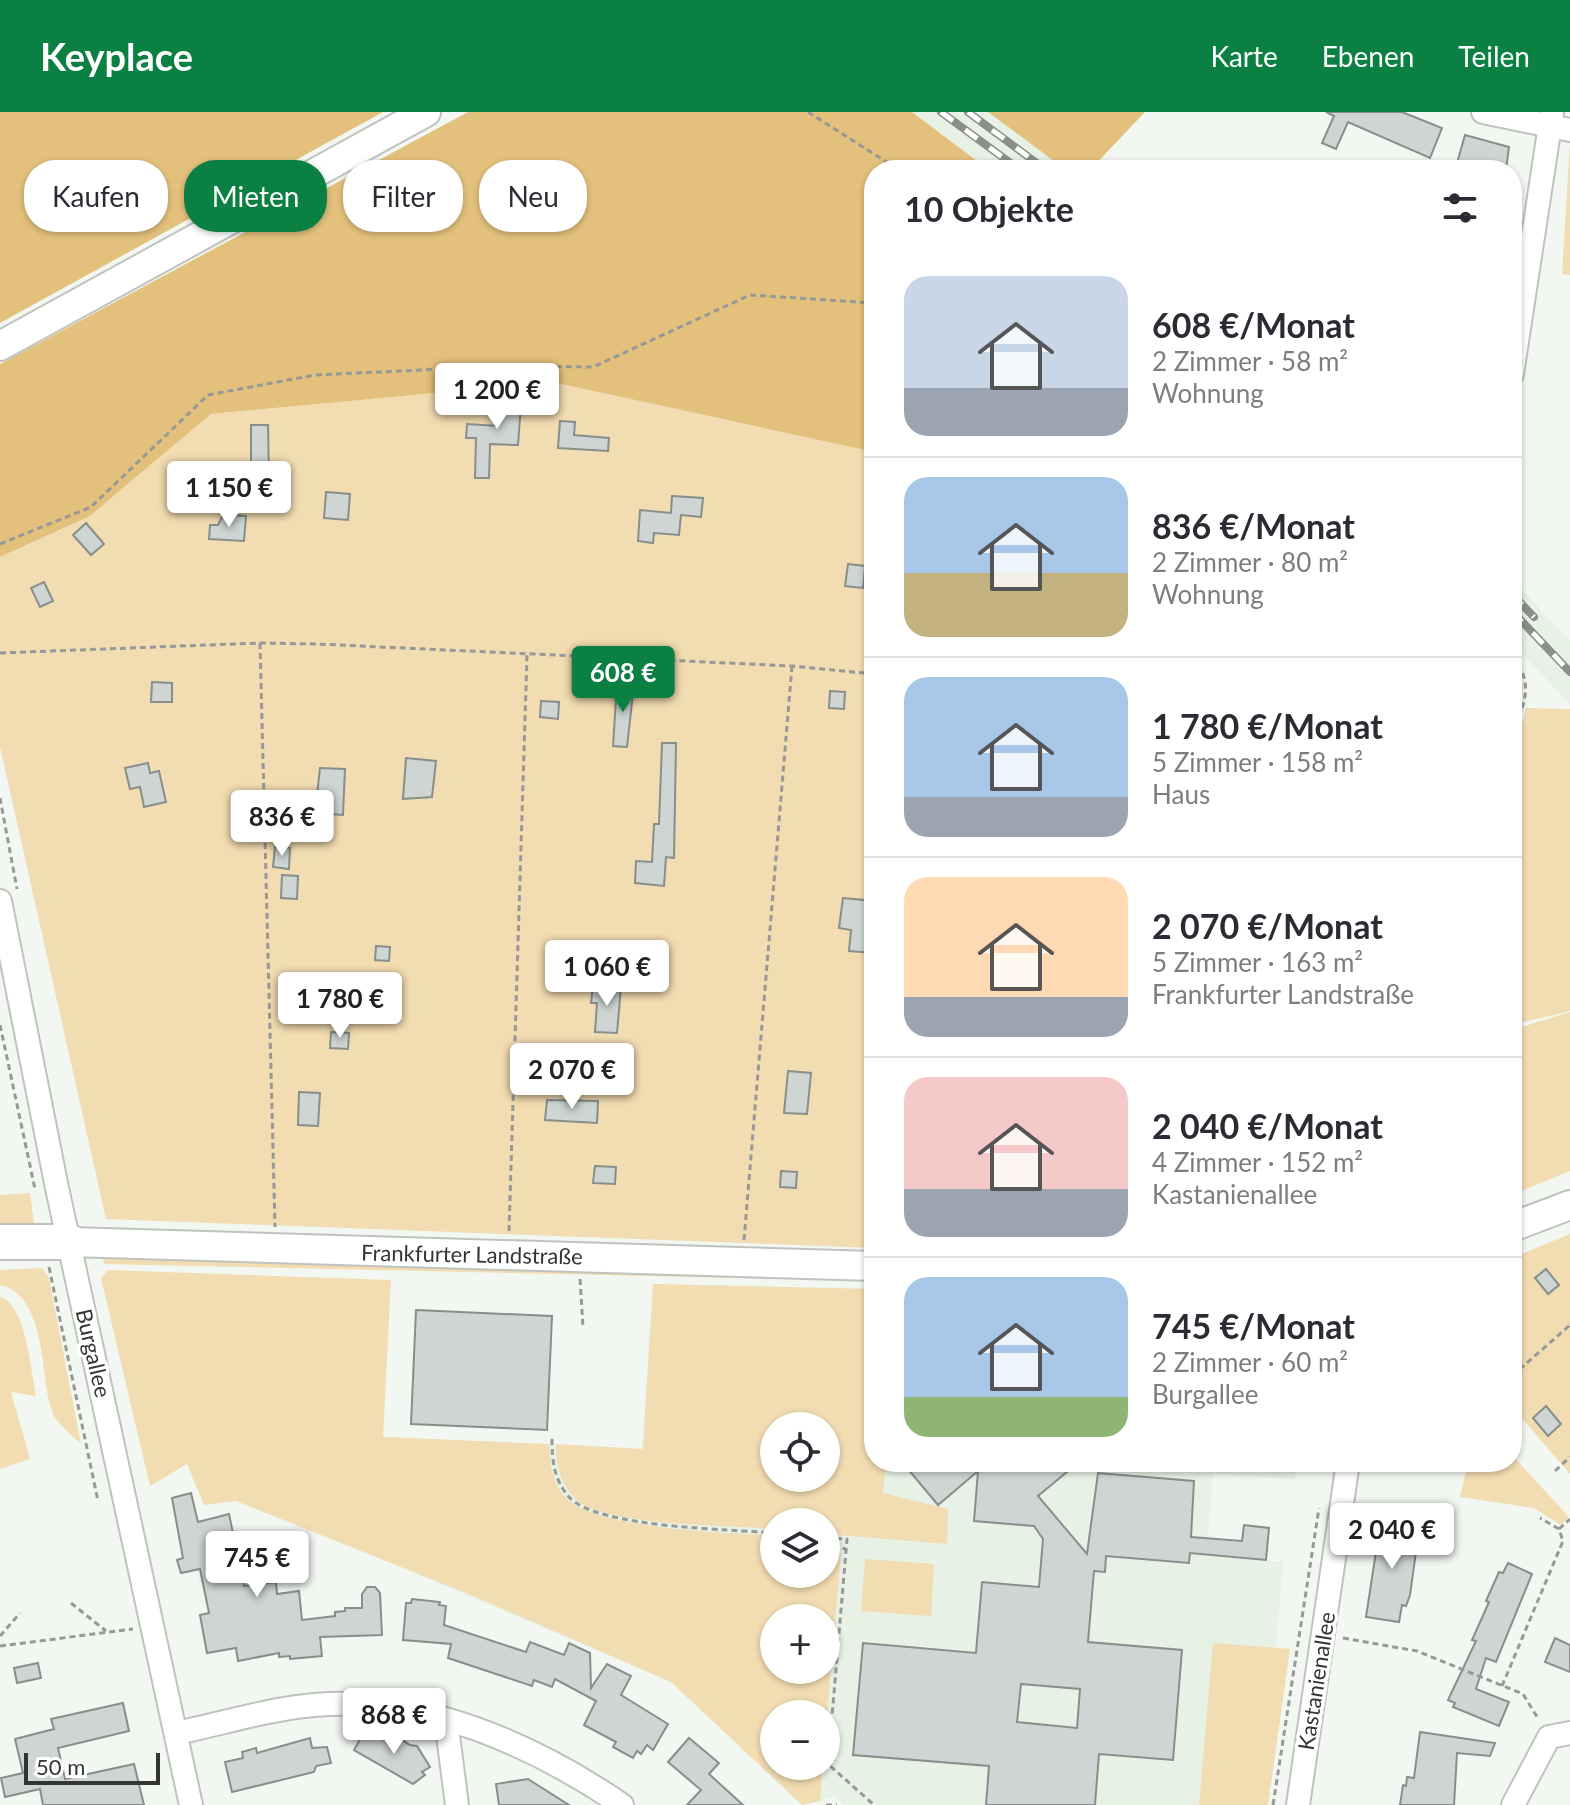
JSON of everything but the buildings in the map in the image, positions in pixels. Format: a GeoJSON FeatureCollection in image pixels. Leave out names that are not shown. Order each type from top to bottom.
{"type":"FeatureCollection","features":[{"type":"Feature","properties":{"kind":"highway"},"geometry":{"type":"LineString","coordinates":[[0,1242],[59,1253]]}},
{"type":"Feature","properties":{"kind":"main road"},"geometry":{"type":"LineString","coordinates":[[0,346],[426,112]]}},
{"type":"Feature","properties":{"kind":"main road"},"geometry":{"type":"LineString","coordinates":[[1522,1223],[1570,1205]]}},
{"type":"Feature","properties":{"kind":"main road","name":"Frankfurter Landstraße"},"geometry":{"type":"LineString","coordinates":[[59,1253],[276,1249],[864,1266]]}},
{"type":"Feature","properties":{"kind":"street"},"geometry":{"type":"LineString","coordinates":[[1483,112],[1557,123],[1534,226],[1522,307]]}},
{"type":"Feature","properties":{"kind":"street"},"geometry":{"type":"LineString","coordinates":[[1522,229],[1534,226]]}},
{"type":"Feature","properties":{"kind":"street","name":"Burgallee"},"geometry":{"type":"LineString","coordinates":[[0,901],[59,1253],[153,1626],[191,1805]]}},
{"type":"Feature","properties":{"kind":"street","name":"Kastanienallee"},"geometry":{"type":"LineString","coordinates":[[1298,1805],[1347,1472]]}},
{"type":"Feature","properties":{"kind":"street"},"geometry":{"type":"LineString","coordinates":[[176,1733],[297,1707],[332,1704],[395,1708],[446,1720],[556,1764],[622,1805]]}},
{"type":"Feature","properties":{"kind":"street"},"geometry":{"type":"LineString","coordinates":[[446,1720],[457,1805]]}},
{"type":"Feature","properties":{"kind":"street"},"geometry":{"type":"LineString","coordinates":[[1513,1805],[1560,1735]]}},
{"type":"Feature","properties":{"kind":"path"},"geometry":{"type":"LineString","coordinates":[[808,112],[883,160]]}},
{"type":"Feature","properties":{"kind":"path"},"geometry":{"type":"LineString","coordinates":[[0,544],[91,507],[208,395],[315,375],[509,366],[593,367],[750,295],[864,302]]}},
{"type":"Feature","properties":{"kind":"path"},"geometry":{"type":"LineString","coordinates":[[260,643],[276,1249]]}},
{"type":"Feature","properties":{"kind":"path"},"geometry":{"type":"LineString","coordinates":[[0,653],[260,643],[792,666],[864,673]]}},
{"type":"Feature","properties":{"kind":"path"},"geometry":{"type":"LineString","coordinates":[[508,1255],[527,655]]}},
{"type":"Feature","properties":{"kind":"path"},"geometry":{"type":"LineString","coordinates":[[742,1262],[792,666]]}},
{"type":"Feature","properties":{"kind":"path"},"geometry":{"type":"LineString","coordinates":[[1522,670],[1526,696],[1522,707]]}},
{"type":"Feature","properties":{"kind":"path"},"geometry":{"type":"LineString","coordinates":[[0,1025],[35,1191]]}},
{"type":"Feature","properties":{"kind":"path"},"geometry":{"type":"LineString","coordinates":[[59,1253],[98,1501]]}},
{"type":"Feature","properties":{"kind":"path"},"geometry":{"type":"LineString","coordinates":[[578,1257],[583,1327]]}},
{"type":"Feature","properties":{"kind":"path"},"geometry":{"type":"LineString","coordinates":[[1522,1367],[1570,1325]]}},
{"type":"Feature","properties":{"kind":"path"},"geometry":{"type":"LineString","coordinates":[[552,1439],[557,1479],[570,1499],[586,1509],[631,1521],[760,1532]]}},
{"type":"Feature","properties":{"kind":"path"},"geometry":{"type":"LineString","coordinates":[[1555,1471],[1570,1457]]}},
{"type":"Feature","properties":{"kind":"path"},"geometry":{"type":"LineString","coordinates":[[1273,1805],[1319,1510],[1325,1498]]}},
{"type":"Feature","properties":{"kind":"path"},"geometry":{"type":"LineString","coordinates":[[1502,1686],[1563,1541],[1559,1529],[1540,1518]]}},
{"type":"Feature","properties":{"kind":"path"},"geometry":{"type":"LineString","coordinates":[[1559,1529],[1570,1519]]}},
{"type":"Feature","properties":{"kind":"path"},"geometry":{"type":"LineString","coordinates":[[840,1539],[847,1539],[828,1764],[874,1805]]}},
{"type":"Feature","properties":{"kind":"path"},"geometry":{"type":"LineString","coordinates":[[840,1548],[846,1549]]}},
{"type":"Feature","properties":{"kind":"path"},"geometry":{"type":"LineString","coordinates":[[71,1603],[106,1631]]}},
{"type":"Feature","properties":{"kind":"path"},"geometry":{"type":"LineString","coordinates":[[0,1636],[20,1613]]}},
{"type":"Feature","properties":{"kind":"path"},"geometry":{"type":"LineString","coordinates":[[0,1646],[153,1626]]}},
{"type":"Feature","properties":{"kind":"path"},"geometry":{"type":"LineString","coordinates":[[1323,1636],[1417,1651],[1523,1694],[1560,1735]]}},
{"type":"Feature","properties":{"kind":"path"},"geometry":{"type":"LineString","coordinates":[[826,1805],[837,1805]]}},
{"type":"Feature","properties":{"kind":"shaded area"},"geometry":{"type":"Polygon","coordinates":[[[0,112],[383,112],[296,160],[184,160],[184,222],[168,230],[168,160],[24,160],[24,232],[165,232],[0,323],[0,112]]]}},
{"type":"Feature","properties":{"kind":"shaded area"},"geometry":{"type":"Polygon","coordinates":[[[468,112],[912,112],[976,160],[864,160],[864,450],[552,382],[211,414],[90,516],[0,557],[0,364],[245,232],[327,232],[327,188],[343,179],[343,232],[463,232],[463,160],[379,160],[468,112]]]}},
{"type":"Feature","properties":{"kind":"shaded area"},"geometry":{"type":"Polygon","coordinates":[[[912,112],[988,112],[1053,160],[976,160],[912,112]]]}},
{"type":"Feature","properties":{"kind":"shaded area"},"geometry":{"type":"Polygon","coordinates":[[[988,112],[1145,112],[1099,160],[1053,160],[988,112]]]}},
{"type":"Feature","properties":{"kind":"shaded area"},"geometry":{"type":"Polygon","coordinates":[[[1570,142],[1570,275],[1562,274],[1570,142]]]}},
{"type":"Feature","properties":{"kind":"shaded area"},"geometry":{"type":"Polygon","coordinates":[[[552,382],[864,450],[864,1248],[106,1219],[0,747],[0,557],[90,516],[211,414],[552,382]]]}},
{"type":"Feature","properties":{"kind":"shaded area"},"geometry":{"type":"Polygon","coordinates":[[[1522,590],[1570,641],[1570,704],[1522,654],[1522,590]]]}},
{"type":"Feature","properties":{"kind":"shaded area"},"geometry":{"type":"Polygon","coordinates":[[[1526,708],[1570,709],[1570,1011],[1522,1023],[1522,725],[1526,708]]]}},
{"type":"Feature","properties":{"kind":"shaded area"},"geometry":{"type":"Polygon","coordinates":[[[1570,1012],[1570,1171],[1522,1191],[1522,1027],[1570,1012]]]}},
{"type":"Feature","properties":{"kind":"shaded area"},"geometry":{"type":"Polygon","coordinates":[[[30,1193],[34,1223],[0,1228],[0,1195],[30,1193]]]}},
{"type":"Feature","properties":{"kind":"shaded area"},"geometry":{"type":"Polygon","coordinates":[[[1570,1234],[1570,1474],[1522,1419],[1522,1254],[1570,1234]]]}},
{"type":"Feature","properties":{"kind":"shaded area"},"geometry":{"type":"Polygon","coordinates":[[[116,1254],[864,1274],[864,1281],[104,1264],[103,1258],[116,1254]]]}},
{"type":"Feature","properties":{"kind":"shaded area"},"geometry":{"type":"Polygon","coordinates":[[[42,1268],[49,1278],[81,1444],[52,1411],[39,1338],[27,1304],[15,1292],[0,1285],[0,1270],[42,1268]]]}},
{"type":"Feature","properties":{"kind":"shaded area"},"geometry":{"type":"Polygon","coordinates":[[[108,1270],[391,1280],[383,1437],[549,1444],[556,1484],[564,1496],[579,1507],[631,1523],[760,1535],[760,1588],[838,1588],[837,1604],[760,1604],[760,1684],[830,1684],[828,1700],[760,1700],[760,1766],[671,1682],[471,1595],[236,1501],[204,1505],[187,1464],[150,1486],[101,1278],[108,1270]]]}},
{"type":"Feature","properties":{"kind":"shaded area"},"geometry":{"type":"Polygon","coordinates":[[[653,1284],[864,1289],[864,1472],[1296,1472],[1295,1480],[1213,1473],[1208,1538],[1224,1540],[1223,1556],[1283,1562],[1276,1647],[1290,1649],[1268,1805],[844,1805],[834,1797],[802,1805],[775,1780],[840,1780],[840,1700],[760,1700],[760,1766],[671,1682],[377,1557],[383,1437],[642,1449],[653,1284]]]}},
{"type":"Feature","properties":{"kind":"shaded area"},"geometry":{"type":"Polygon","coordinates":[[[653,1284],[864,1289],[864,1472],[885,1472],[883,1493],[948,1509],[947,1544],[840,1535],[840,1508],[760,1508],[760,1528],[621,1517],[599,1511],[575,1499],[565,1485],[557,1461],[556,1444],[643,1449],[653,1284]]]}},
{"type":"Feature","properties":{"kind":"shaded area"},"geometry":{"type":"Polygon","coordinates":[[[0,1297],[9,1302],[21,1325],[36,1396],[11,1392],[30,1459],[0,1469],[0,1297]]]}},
{"type":"Feature","properties":{"kind":"shaded area"},"geometry":{"type":"Polygon","coordinates":[[[1522,1466],[1569,1517],[1561,1525],[1534,1508],[1460,1497],[1466,1472],[1522,1472],[1522,1466]]]}},
{"type":"Feature","properties":{"kind":"shaded area"},"geometry":{"type":"Polygon","coordinates":[[[865,1559],[934,1564],[931,1616],[861,1611],[865,1559]]]}},
{"type":"Feature","properties":{"kind":"shaded area"},"geometry":{"type":"Polygon","coordinates":[[[1213,1643],[1290,1649],[1268,1805],[1199,1805],[1213,1643]]]}},
{"type":"Feature","properties":{"kind":"shaded area"},"geometry":{"type":"Polygon","coordinates":[[[775,1780],[822,1780],[820,1801],[802,1805],[775,1780]]]}},
{"type":"Feature","properties":{"kind":"railway"},"geometry":{"type":"LineString","coordinates":[[941,112],[1006,160]]}},
{"type":"Feature","properties":{"kind":"railway"},"geometry":{"type":"LineString","coordinates":[[968,112],[1033,160]]}},
{"type":"Feature","properties":{"kind":"railway"},"geometry":{"type":"LineString","coordinates":[[1522,604],[1534,617]]}},
{"type":"Feature","properties":{"kind":"railway"},"geometry":{"type":"LineString","coordinates":[[1522,622],[1570,672]]}}]}
